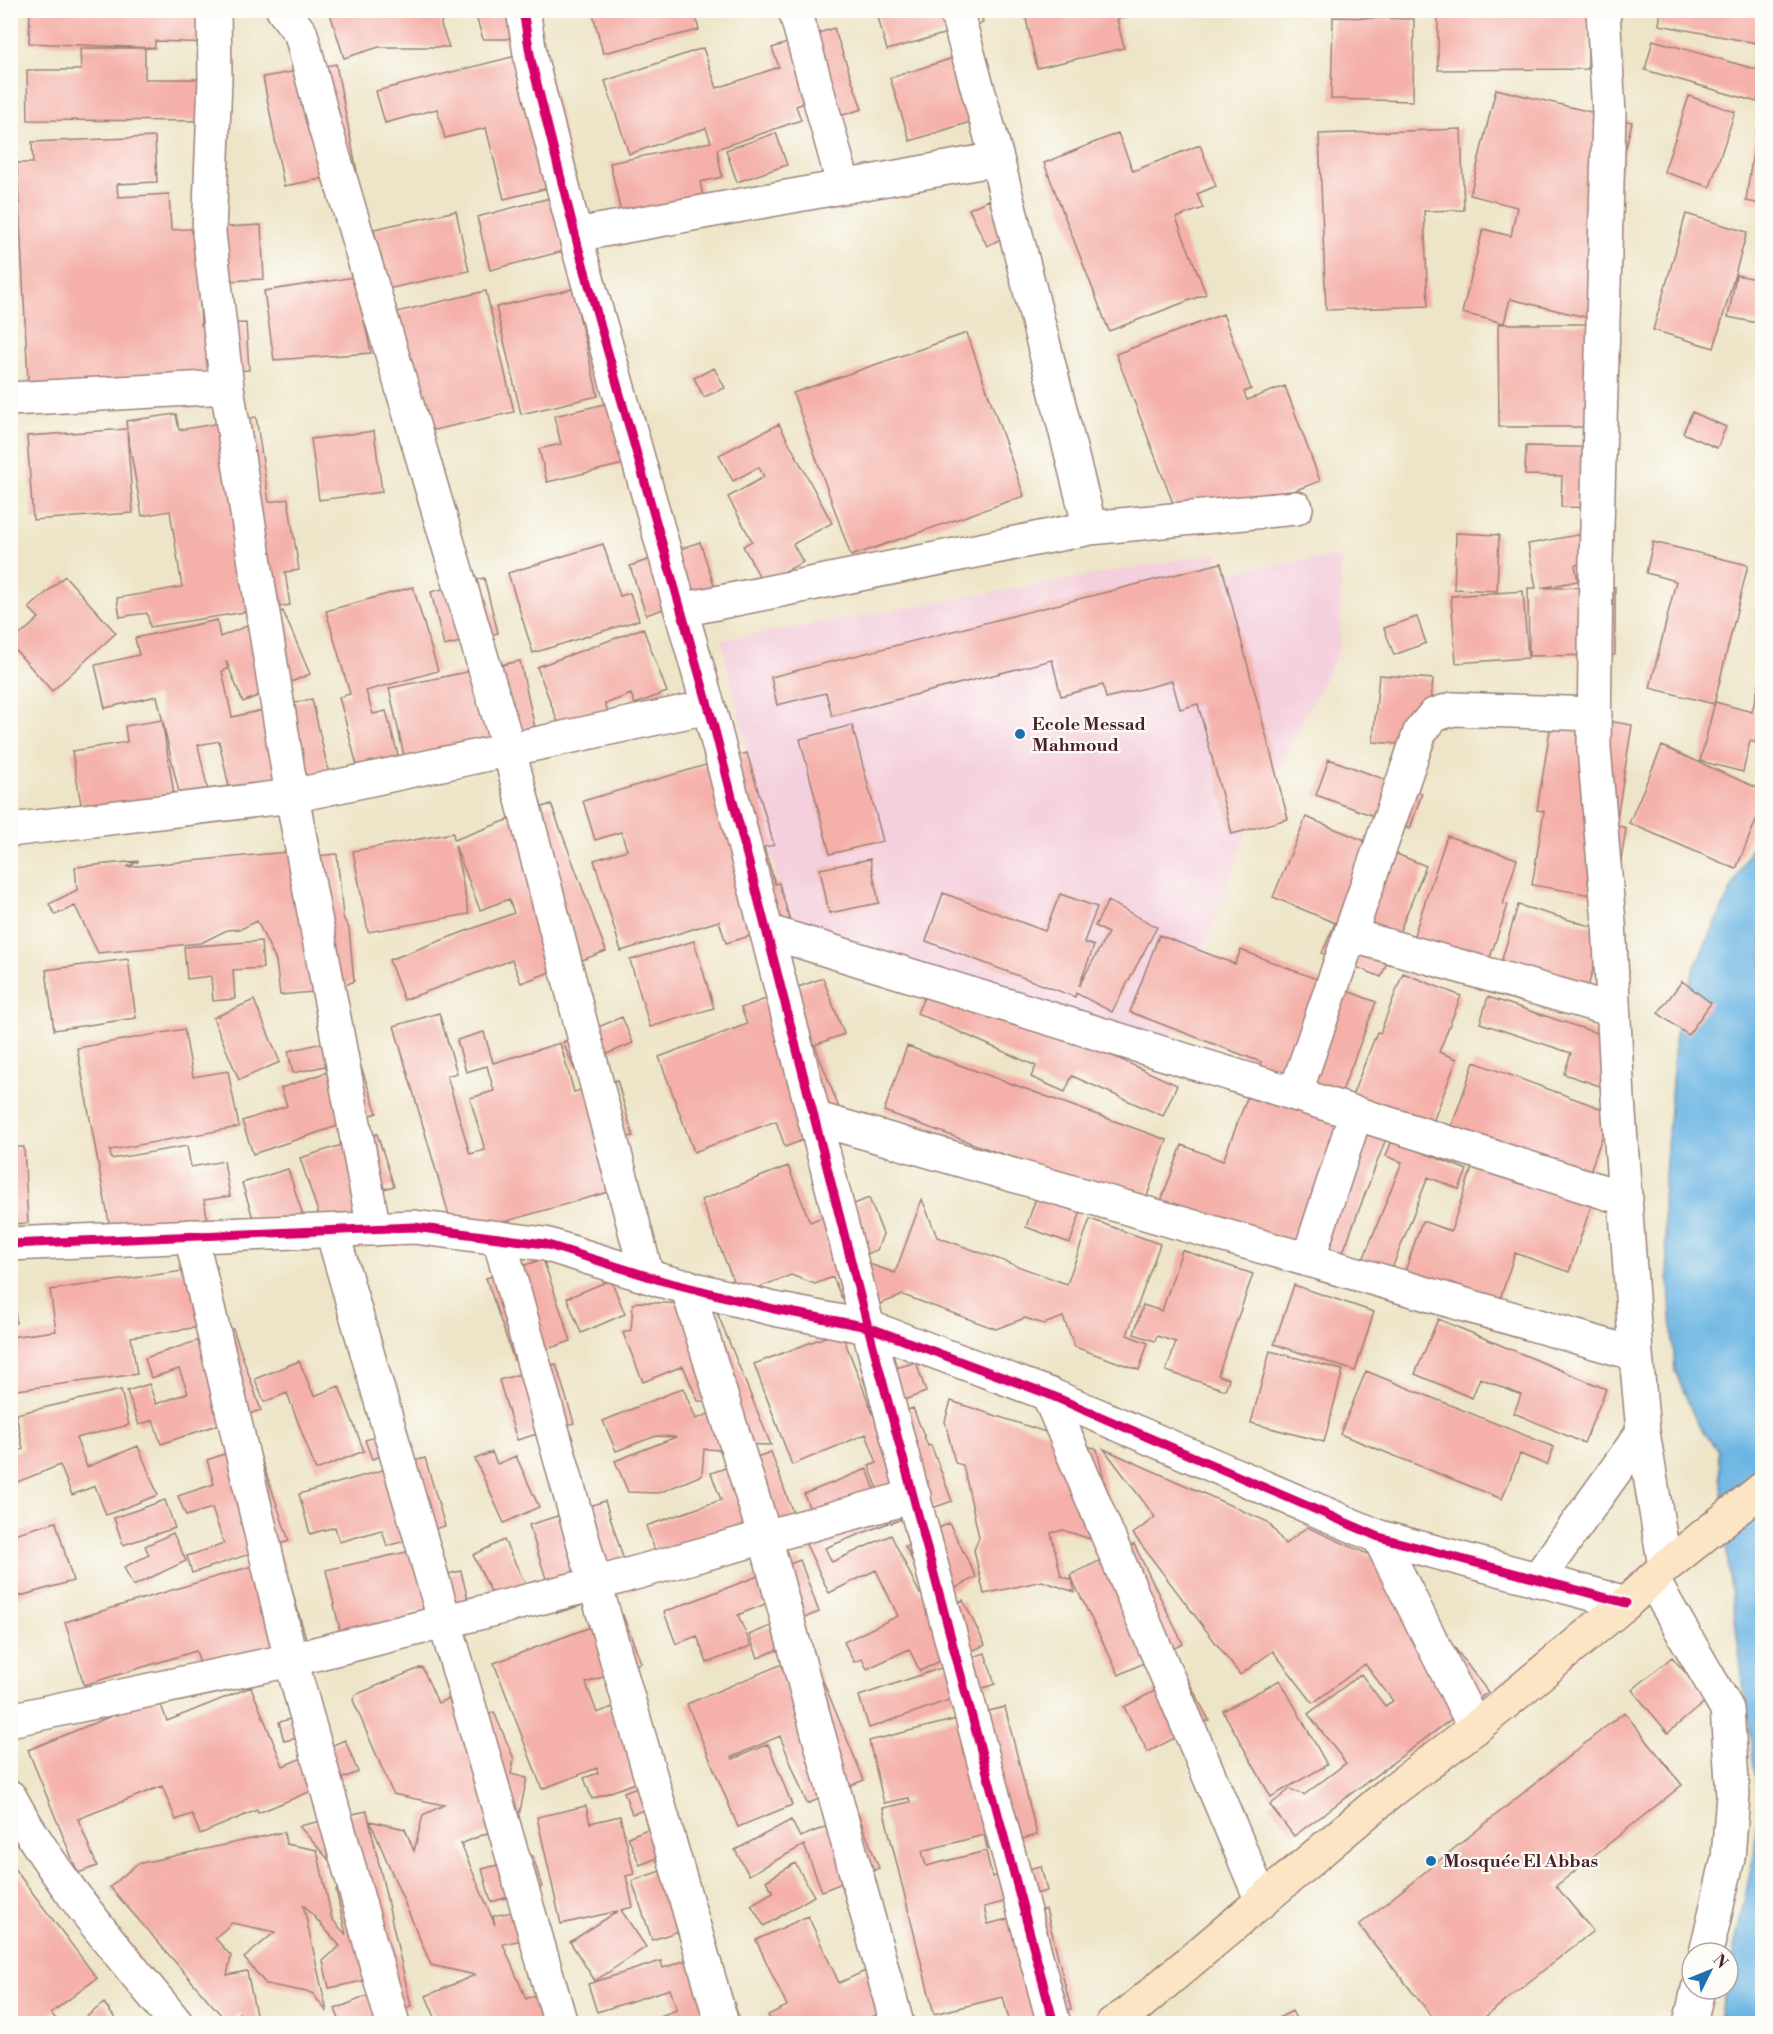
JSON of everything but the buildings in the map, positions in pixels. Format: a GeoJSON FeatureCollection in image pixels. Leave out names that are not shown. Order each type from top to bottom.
{"type":"FeatureCollection","features":[{"type":"Feature","properties":{"kind":"main road"},"geometry":{"type":"LineString","coordinates":[[1112,2024],[1129,2013],[1393,1790],[1475,1728],[1626,1603],[1658,1573],[1762,1489]]}},
{"type":"Feature","properties":{"kind":"street"},"geometry":{"type":"LineString","coordinates":[[214,10],[215,79],[209,233],[227,387],[292,796],[374,1229]]}},
{"type":"Feature","properties":{"kind":"street"},"geometry":{"type":"LineString","coordinates":[[283,10],[301,34],[326,127],[509,750],[647,1276]]}},
{"type":"Feature","properties":{"kind":"street"},"geometry":{"type":"LineString","coordinates":[[523,10],[531,60],[576,235],[708,707],[868,1327],[1054,2024]]}},
{"type":"Feature","properties":{"kind":"street"},"geometry":{"type":"LineString","coordinates":[[795,10],[844,187]]}},
{"type":"Feature","properties":{"kind":"street"},"geometry":{"type":"LineString","coordinates":[[956,10],[997,159],[1090,528]]}},
{"type":"Feature","properties":{"kind":"street"},"geometry":{"type":"LineString","coordinates":[[1603,10],[1610,114],[1596,562],[1594,748],[1609,922],[1636,1354],[1658,1573],[1727,1709],[1733,1796],[1728,1858],[1709,1941]]}},
{"type":"Feature","properties":{"kind":"street"},"geometry":{"type":"LineString","coordinates":[[576,235],[997,159]]}},
{"type":"Feature","properties":{"kind":"street"},"geometry":{"type":"LineString","coordinates":[[10,399],[227,387]]}},
{"type":"Feature","properties":{"kind":"street"},"geometry":{"type":"LineString","coordinates":[[681,610],[1090,528],[1296,508]]}},
{"type":"Feature","properties":{"kind":"street"},"geometry":{"type":"LineString","coordinates":[[10,830],[292,796],[708,707]]}},
{"type":"Feature","properties":{"kind":"street"},"geometry":{"type":"LineString","coordinates":[[1295,1094],[1420,732],[1434,715],[1453,709],[1594,714]]}},
{"type":"Feature","properties":{"kind":"street"},"geometry":{"type":"LineString","coordinates":[[766,931],[1626,1199]]}},
{"type":"Feature","properties":{"kind":"street"},"geometry":{"type":"LineString","coordinates":[[1350,935],[1613,1010]]}},
{"type":"Feature","properties":{"kind":"street"},"geometry":{"type":"LineString","coordinates":[[1308,1260],[1356,1113]]}},
{"type":"Feature","properties":{"kind":"street"},"geometry":{"type":"LineString","coordinates":[[814,1118],[1636,1354]]}},
{"type":"Feature","properties":{"kind":"street"},"geometry":{"type":"LineString","coordinates":[[10,1244],[414,1227],[545,1244],[687,1287],[774,1309],[868,1327],[1048,1394],[1379,1538],[1626,1603]]}},
{"type":"Feature","properties":{"kind":"street"},"geometry":{"type":"LineString","coordinates":[[332,1231],[561,2024]]}},
{"type":"Feature","properties":{"kind":"street"},"geometry":{"type":"LineString","coordinates":[[191,1236],[291,1660],[393,2024]]}},
{"type":"Feature","properties":{"kind":"street"},"geometry":{"type":"LineString","coordinates":[[499,1238],[595,1584],[722,2024]]}},
{"type":"Feature","properties":{"kind":"street"},"geometry":{"type":"LineString","coordinates":[[687,1287],[765,1537],[897,2024]]}},
{"type":"Feature","properties":{"kind":"street"},"geometry":{"type":"LineString","coordinates":[[1048,1394],[1262,1901]]}},
{"type":"Feature","properties":{"kind":"street"},"geometry":{"type":"LineString","coordinates":[[1537,1580],[1643,1432]]}},
{"type":"Feature","properties":{"kind":"street"},"geometry":{"type":"LineString","coordinates":[[10,1720],[291,1660],[595,1584],[914,1496]]}},
{"type":"Feature","properties":{"kind":"street"},"geometry":{"type":"LineString","coordinates":[[1379,1538],[1475,1728]]}},
{"type":"Feature","properties":{"kind":"street"},"geometry":{"type":"LineString","coordinates":[[11,1800],[24,1824],[77,1901],[177,2024]]}},
{"type":"Feature","properties":{"kind":"street"},"geometry":{"type":"LineString","coordinates":[[1690,2024],[1695,2001]]}},
{"type":"Feature","properties":{"kind":"shaded area","name":"Ecole Messad Mahmoud"},"geometry":{"type":"Polygon","coordinates":[[[1217,553],[1220,573],[1341,556],[1340,649],[1251,820],[1168,1050],[788,926],[722,640],[1217,553]]]}},
{"type":"Feature","properties":{"kind":"water"},"geometry":{"type":"Polygon","coordinates":[[[1762,824],[1762,2023],[1718,2023],[1723,2001],[1740,2001],[1740,1941],[1736,1941],[1755,1850],[1758,1797],[1729,1574],[1718,1451],[1697,1423],[1675,1371],[1663,1200],[1676,1030],[1694,969],[1762,824]]]}},
{"type":"Feature","properties":{"kind":"cycle path"},"geometry":{"type":"LineString","coordinates":[[523,10],[531,60],[579,250],[713,723],[868,1327],[1054,2024]]}},
{"type":"Feature","properties":{"kind":"cycle path"},"geometry":{"type":"LineString","coordinates":[[10,1244],[414,1227],[545,1244],[663,1281],[774,1309],[868,1327],[1048,1394],[1379,1537],[1626,1603]]}},
{"type":"Feature","properties":{"kind":"place","name":"Ecole Messad Mahmoud"},"geometry":{"type":"Point","coordinates":[1020,734]}},
{"type":"Feature","properties":{"kind":"place","name":"Mosquée El Abbas"},"geometry":{"type":"Point","coordinates":[1431,1861]}}]}
